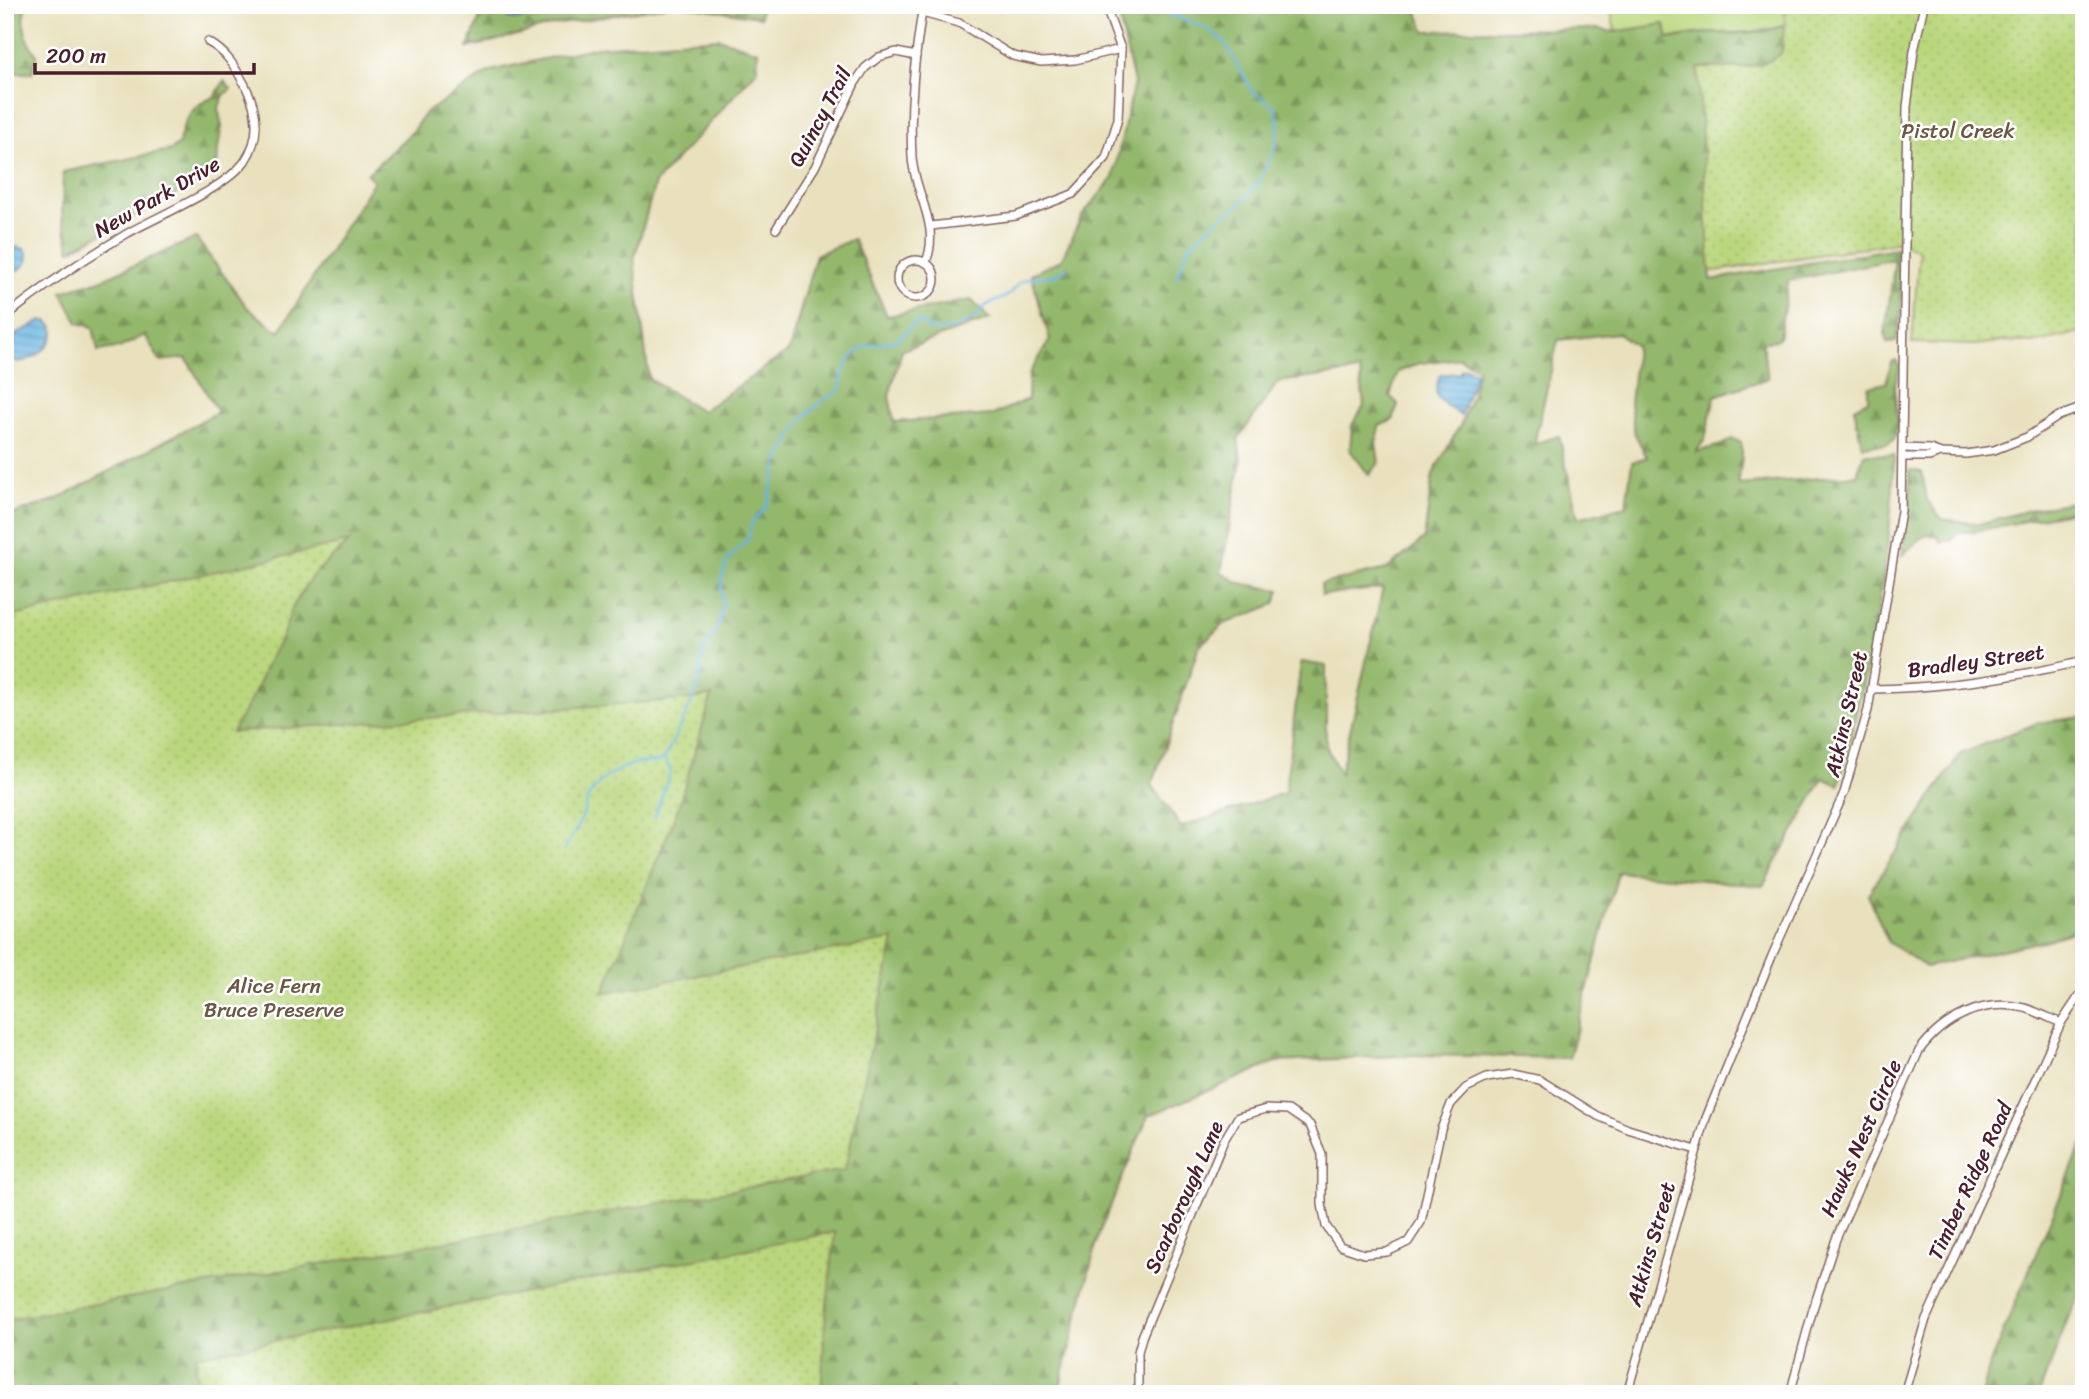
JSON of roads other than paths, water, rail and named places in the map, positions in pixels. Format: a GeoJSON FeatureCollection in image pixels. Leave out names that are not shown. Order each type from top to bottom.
{"type":"FeatureCollection","features":[{"type":"Feature","properties":{"kind":"street"},"geometry":{"type":"LineString","coordinates":[[931,226],[1016,216],[1073,194],[1106,158],[1118,118],[1121,49],[1105,5]]}},
{"type":"Feature","properties":{"kind":"street","name":"Atkins Street"},"geometry":{"type":"LineString","coordinates":[[1627,1394],[1696,1150],[1726,1065],[1844,793],[1858,750],[1872,690],[1901,511],[1906,107],[1924,5]]}},
{"type":"Feature","properties":{"kind":"street"},"geometry":{"type":"LineString","coordinates":[[926,262],[931,226],[912,161],[910,100],[923,9],[959,23],[1013,57],[1041,62],[1075,60],[1121,49]]}},
{"type":"Feature","properties":{"kind":"street","name":"New Park Drive"},"geometry":{"type":"LineString","coordinates":[[5,317],[75,265],[131,231],[223,182],[243,163],[255,139],[257,127],[253,104],[233,64],[222,50],[208,42]]}},
{"type":"Feature","properties":{"kind":"street","name":"Quincy Trail"},"geometry":{"type":"LineString","coordinates":[[776,229],[815,167],[855,83],[865,68],[879,57],[896,52],[916,56]]}},
{"type":"Feature","properties":{"kind":"street"},"geometry":{"type":"LineString","coordinates":[[907,261],[926,262],[934,272],[931,290],[915,298],[903,293],[897,283],[898,270],[907,261]]}},
{"type":"Feature","properties":{"kind":"street"},"geometry":{"type":"LineString","coordinates":[[1903,449],[1930,449],[1941,453],[1966,454],[1994,450],[2027,437],[2059,416],[2084,407]]}},
{"type":"Feature","properties":{"kind":"street"},"geometry":{"type":"LineString","coordinates":[[1902,457],[1929,457],[1941,453]]}},
{"type":"Feature","properties":{"kind":"street","name":"Bradley Street"},"geometry":{"type":"LineString","coordinates":[[1872,690],[1977,683],[2084,661]]}},
{"type":"Feature","properties":{"kind":"street","name":"Timber Ridge Road"},"geometry":{"type":"LineString","coordinates":[[1904,1394],[1926,1319],[2061,1023],[2084,989]]}},
{"type":"Feature","properties":{"kind":"street","name":"Hawks Nest Circle"},"geometry":{"type":"LineString","coordinates":[[1790,1394],[1813,1309],[1836,1239],[1919,1051],[1936,1030],[1976,1009],[2007,1006],[2022,1008],[2061,1023]]}},
{"type":"Feature","properties":{"kind":"street","name":"Scarborough Lane"},"geometry":{"type":"LineString","coordinates":[[1138,1394],[1140,1344],[1224,1140],[1238,1117],[1266,1109],[1288,1110],[1310,1125],[1322,1154],[1322,1204],[1326,1226],[1340,1247],[1364,1254],[1387,1252],[1408,1242],[1421,1222],[1441,1129],[1451,1104],[1466,1088],[1487,1078],[1513,1074],[1540,1080],[1598,1116],[1628,1129],[1696,1150]]}},
{"type":"Feature","properties":{"kind":"water"},"geometry":{"type":"Polygon","coordinates":[[[506,5],[539,5],[526,16],[510,20],[506,5]]]}},
{"type":"Feature","properties":{"kind":"water"},"geometry":{"type":"Polygon","coordinates":[[[18,247],[24,249],[28,256],[26,263],[5,276],[5,252],[18,247]]]}},
{"type":"Feature","properties":{"kind":"water"},"geometry":{"type":"Polygon","coordinates":[[[41,321],[47,321],[54,327],[50,342],[44,349],[21,361],[5,358],[5,340],[41,321]]]}},
{"type":"Feature","properties":{"kind":"water"},"geometry":{"type":"Polygon","coordinates":[[[1461,369],[1476,372],[1461,416],[1440,400],[1436,391],[1440,375],[1460,373],[1461,369]]]}},
{"type":"Feature","properties":{"kind":"waterway"},"geometry":{"type":"LineString","coordinates":[[1166,5],[1170,15],[1204,27],[1224,41],[1252,91],[1275,107],[1278,124],[1275,149],[1260,180],[1241,203],[1211,225],[1189,246],[1177,277]]}},
{"type":"Feature","properties":{"kind":"waterway"},"geometry":{"type":"LineString","coordinates":[[654,819],[671,770],[664,759],[693,700],[699,681],[702,655],[719,623],[723,604],[722,577],[728,559],[747,540],[752,523],[767,506],[778,463],[798,425],[807,414],[840,391],[842,374],[852,356],[865,346],[897,340],[916,322],[924,324],[931,331],[955,329],[977,317],[987,305],[1009,295],[1025,279],[1050,276],[1067,267]]}},
{"type":"Feature","properties":{"kind":"waterway"},"geometry":{"type":"LineString","coordinates":[[564,851],[582,818],[588,797],[602,780],[636,763],[658,762],[664,759]]}},
{"type":"Feature","properties":{"kind":"park label","name":"Pistol Creek"},"geometry":{"type":"Point","coordinates":[1958,131]}},
{"type":"Feature","properties":{"kind":"park label","name":"Alice Fern Bruce Preserve"},"geometry":{"type":"Point","coordinates":[274,998]}}]}
